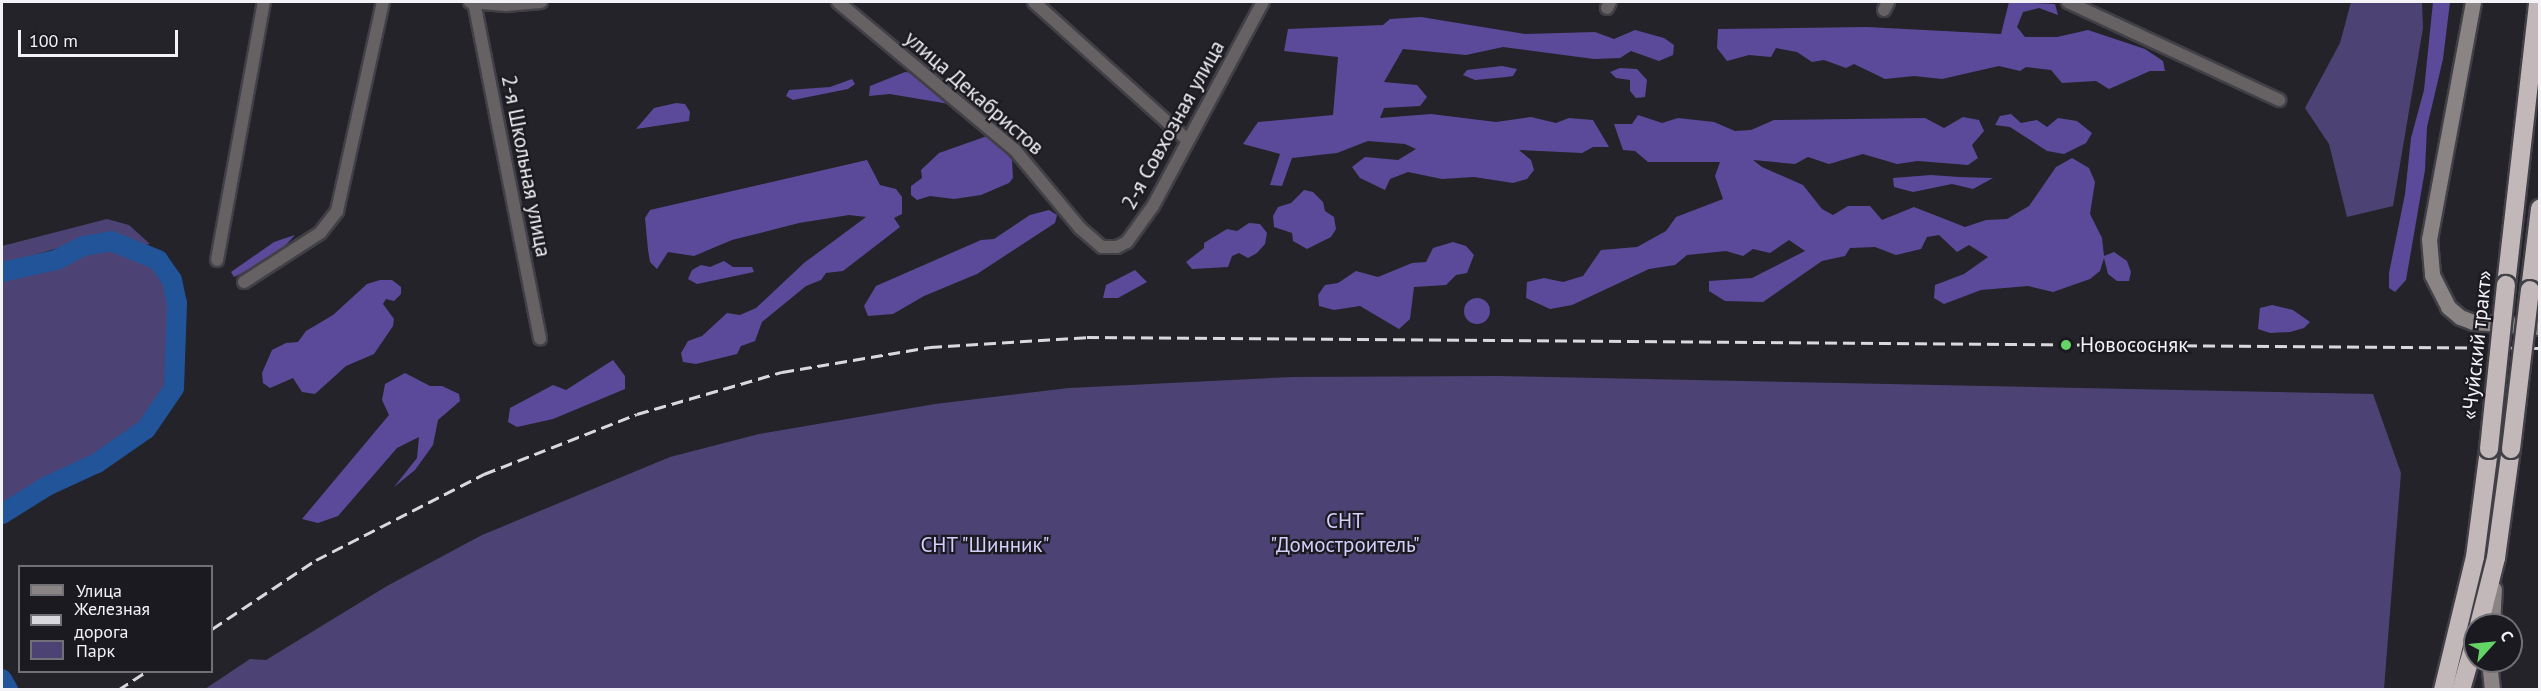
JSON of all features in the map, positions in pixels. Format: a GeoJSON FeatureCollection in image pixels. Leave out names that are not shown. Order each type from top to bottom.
{"type":"FeatureCollection","features":[{"type":"Feature","properties":{"kind":"highway","name":"«Чуйский тракт»"},"geometry":{"type":"LineString","coordinates":[[2443,690],[2475,557],[2538,2]]}},
{"type":"Feature","properties":{"kind":"highway"},"geometry":{"type":"LineString","coordinates":[[2482,613],[2496,558],[2540,209]]}},
{"type":"Feature","properties":{"kind":"highway"},"geometry":{"type":"LineString","coordinates":[[2461,690],[2466,673]]}},
{"type":"Feature","properties":{"kind":"street"},"geometry":{"type":"LineString","coordinates":[[217,260],[264,2]]}},
{"type":"Feature","properties":{"kind":"street"},"geometry":{"type":"LineString","coordinates":[[244,282],[320,233],[338,211],[384,2]]}},
{"type":"Feature","properties":{"kind":"street"},"geometry":{"type":"LineString","coordinates":[[473,2],[506,5],[541,2]]}},
{"type":"Feature","properties":{"kind":"street","name":"2-я Школьная улица"},"geometry":{"type":"LineString","coordinates":[[473,2],[540,339]]}},
{"type":"Feature","properties":{"kind":"street","name":"улица Декабристов"},"geometry":{"type":"LineString","coordinates":[[838,2],[1015,150],[1080,228],[1102,247]]}},
{"type":"Feature","properties":{"kind":"street"},"geometry":{"type":"LineString","coordinates":[[1034,2],[1187,140]]}},
{"type":"Feature","properties":{"kind":"street","name":"2-я Совхозная улица"},"geometry":{"type":"LineString","coordinates":[[1102,247],[1117,247],[1137,231],[1263,2]]}},
{"type":"Feature","properties":{"kind":"street"},"geometry":{"type":"LineString","coordinates":[[2068,2],[2280,100]]}},
{"type":"Feature","properties":{"kind":"street"},"geometry":{"type":"LineString","coordinates":[[2473,2],[2429,239],[2432,275],[2448,307],[2460,317],[2473,322],[2540,327]]}},
{"type":"Feature","properties":{"kind":"street"},"geometry":{"type":"LineString","coordinates":[[2493,613],[2496,558]]}},
{"type":"Feature","properties":{"kind":"street"},"geometry":{"type":"LineString","coordinates":[[2490,673],[2492,690]]}},
{"type":"Feature","properties":{"kind":"green space"},"geometry":{"type":"Polygon","coordinates":[[[2351,2],[2422,2],[2423,28],[2393,206],[2347,217],[2329,144],[2305,108],[2340,43],[2351,2]]]}},
{"type":"Feature","properties":{"kind":"green space"},"geometry":{"type":"Polygon","coordinates":[[[107,219],[129,225],[150,244],[136,246],[108,234],[2,264],[2,246],[107,219]]]}},
{"type":"Feature","properties":{"kind":"green space"},"geometry":{"type":"Polygon","coordinates":[[[111,241],[158,260],[172,280],[177,303],[174,388],[138,435],[97,463],[47,486],[2,514],[2,272],[56,260],[84,246],[111,241]]]}},
{"type":"Feature","properties":{"kind":"green space","name":"СНТ \"Домостроитель\""},"geometry":{"type":"Polygon","coordinates":[[[1497,376],[2373,394],[2401,473],[2384,689],[205,689],[250,659],[266,660],[387,586],[482,535],[670,457],[759,434],[935,404],[1069,388],[1292,377],[1497,376]]]}},
{"type":"Feature","properties":{"kind":"shaded area"},"geometry":{"type":"Polygon","coordinates":[[[2009,2],[2055,4],[2058,15],[2039,8],[2023,12],[2017,27],[2025,37],[2057,37],[2088,30],[2145,49],[2163,61],[2165,71],[2150,71],[2109,89],[2096,81],[2062,83],[2051,70],[2026,67],[2020,71],[1999,66],[1942,79],[1914,76],[1885,79],[1854,64],[1846,68],[1824,60],[1812,62],[1797,52],[1776,48],[1771,57],[1749,55],[1727,61],[1717,48],[1718,29],[1867,27],[2001,34],[2009,2]]]}},
{"type":"Feature","properties":{"kind":"shaded area"},"geometry":{"type":"Polygon","coordinates":[[[2433,2],[2450,2],[2443,59],[2427,127],[2425,170],[2406,280],[2395,292],[2389,288],[2389,273],[2405,194],[2411,138],[2424,90],[2433,2]]]}},
{"type":"Feature","properties":{"kind":"shaded area"},"geometry":{"type":"Polygon","coordinates":[[[1421,17],[1525,34],[1595,32],[1614,39],[1635,30],[1664,38],[1674,45],[1673,55],[1659,61],[1631,51],[1620,58],[1594,59],[1503,47],[1466,55],[1403,49],[1384,82],[1417,85],[1427,97],[1420,106],[1384,108],[1380,118],[1431,114],[1496,122],[1531,117],[1556,123],[1569,118],[1593,120],[1609,147],[1593,147],[1582,153],[1519,150],[1531,160],[1534,170],[1527,179],[1513,183],[1474,177],[1442,179],[1408,172],[1390,179],[1385,190],[1360,178],[1352,167],[1365,157],[1398,160],[1416,149],[1405,144],[1368,141],[1337,153],[1292,158],[1282,186],[1270,185],[1280,154],[1243,144],[1258,122],[1333,115],[1338,57],[1284,51],[1288,29],[1383,25],[1390,19],[1421,17]]]}},
{"type":"Feature","properties":{"kind":"shaded area"},"geometry":{"type":"Polygon","coordinates":[[[1502,66],[1517,69],[1513,76],[1506,77],[1475,80],[1463,75],[1467,70],[1502,66]]]}},
{"type":"Feature","properties":{"kind":"shaded area"},"geometry":{"type":"Polygon","coordinates":[[[1620,68],[1637,69],[1647,80],[1645,97],[1636,98],[1630,91],[1630,80],[1616,78],[1610,72],[1620,68]]]}},
{"type":"Feature","properties":{"kind":"shaded area"},"geometry":{"type":"Polygon","coordinates":[[[905,72],[914,73],[944,94],[949,104],[890,94],[869,96],[870,86],[905,72]]]}},
{"type":"Feature","properties":{"kind":"shaded area"},"geometry":{"type":"Polygon","coordinates":[[[852,79],[855,84],[848,89],[793,100],[786,96],[789,90],[830,87],[852,79]]]}},
{"type":"Feature","properties":{"kind":"shaded area"},"geometry":{"type":"Polygon","coordinates":[[[676,103],[685,104],[690,112],[689,121],[636,129],[654,108],[676,103]]]}},
{"type":"Feature","properties":{"kind":"shaded area"},"geometry":{"type":"Polygon","coordinates":[[[2011,114],[2021,123],[2037,120],[2047,127],[2058,118],[2077,121],[2092,133],[2086,143],[2064,154],[2047,151],[2010,127],[1995,125],[2000,116],[2011,114]]]}},
{"type":"Feature","properties":{"kind":"shaded area"},"geometry":{"type":"Polygon","coordinates":[[[1638,115],[1662,123],[1678,118],[1714,122],[1735,131],[1751,130],[1774,120],[1925,118],[1944,128],[1963,117],[1979,120],[1984,131],[1972,145],[1978,158],[1968,165],[1918,161],[1897,164],[1863,154],[1829,164],[1808,157],[1795,164],[1753,160],[1762,167],[1803,185],[1822,209],[1833,215],[1848,206],[1870,206],[1882,220],[1914,207],[1965,227],[1986,220],[2007,219],[2029,206],[2056,167],[2072,158],[2089,168],[2095,182],[2090,214],[2102,238],[2104,256],[2114,252],[2127,261],[2131,272],[2129,281],[2117,281],[2108,274],[2104,258],[2100,271],[2090,279],[2053,292],[2028,286],[1981,290],[1944,304],[1934,298],[1935,285],[1964,274],[1988,257],[1969,245],[1957,252],[1939,235],[1927,237],[1921,249],[1896,255],[1875,247],[1850,248],[1845,256],[1822,261],[1763,302],[1725,301],[1709,291],[1709,281],[1752,278],[1805,251],[1789,240],[1770,253],[1753,249],[1743,256],[1726,251],[1687,255],[1675,265],[1649,269],[1572,305],[1550,309],[1526,298],[1527,282],[1544,278],[1563,282],[1583,276],[1601,250],[1637,247],[1666,231],[1676,217],[1723,199],[1715,176],[1720,162],[1648,162],[1635,151],[1623,150],[1614,124],[1632,124],[1638,115]]]}},
{"type":"Feature","properties":{"kind":"shaded area"},"geometry":{"type":"Polygon","coordinates":[[[990,135],[1012,160],[1013,178],[1009,183],[981,195],[954,199],[930,196],[917,200],[911,195],[911,186],[922,178],[921,170],[939,153],[990,135]]]}},
{"type":"Feature","properties":{"kind":"shaded area"},"geometry":{"type":"Polygon","coordinates":[[[867,160],[880,185],[896,189],[902,197],[902,214],[894,218],[900,227],[843,271],[826,273],[821,280],[806,286],[762,322],[755,341],[741,346],[737,354],[696,364],[683,362],[681,353],[688,341],[702,336],[727,313],[740,315],[756,308],[804,263],[866,217],[849,215],[799,223],[732,240],[694,256],[668,252],[657,269],[650,262],[648,250],[645,218],[650,210],[867,160]]]}},
{"type":"Feature","properties":{"kind":"shaded area"},"geometry":{"type":"Polygon","coordinates":[[[1931,175],[1993,178],[1973,189],[1952,184],[1913,192],[1894,187],[1893,178],[1931,175]]]}},
{"type":"Feature","properties":{"kind":"shaded area"},"geometry":{"type":"Polygon","coordinates":[[[1304,190],[1313,192],[1323,202],[1325,211],[1334,217],[1336,229],[1331,237],[1307,249],[1293,241],[1292,233],[1274,227],[1273,216],[1278,207],[1291,203],[1304,190]]]}},
{"type":"Feature","properties":{"kind":"shaded area"},"geometry":{"type":"Polygon","coordinates":[[[1049,210],[1057,215],[1055,223],[977,274],[924,296],[893,314],[868,316],[864,306],[876,286],[981,240],[994,239],[1030,215],[1049,210]]]}},
{"type":"Feature","properties":{"kind":"shaded area"},"geometry":{"type":"Polygon","coordinates":[[[1249,223],[1260,224],[1267,233],[1265,244],[1257,253],[1248,258],[1239,253],[1232,256],[1228,267],[1192,269],[1186,262],[1204,248],[1204,243],[1227,229],[1237,231],[1249,223]]]}},
{"type":"Feature","properties":{"kind":"shaded area"},"geometry":{"type":"Polygon","coordinates":[[[295,235],[282,249],[234,277],[231,272],[274,242],[295,235]]]}},
{"type":"Feature","properties":{"kind":"shaded area"},"geometry":{"type":"Polygon","coordinates":[[[1453,242],[1466,246],[1474,255],[1467,273],[1456,275],[1446,285],[1414,287],[1410,319],[1399,329],[1360,306],[1334,310],[1319,306],[1318,295],[1325,285],[1338,283],[1356,271],[1378,277],[1412,263],[1426,262],[1433,248],[1453,242]]]}},
{"type":"Feature","properties":{"kind":"shaded area"},"geometry":{"type":"Polygon","coordinates":[[[724,261],[733,267],[752,267],[754,272],[697,284],[688,279],[692,270],[701,265],[710,267],[724,261]]]}},
{"type":"Feature","properties":{"kind":"shaded area"},"geometry":{"type":"Polygon","coordinates":[[[1135,270],[1147,282],[1118,298],[1103,298],[1106,285],[1135,270]]]}},
{"type":"Feature","properties":{"kind":"shaded area"},"geometry":{"type":"Polygon","coordinates":[[[380,280],[392,280],[401,287],[401,294],[394,301],[386,299],[383,304],[394,319],[393,326],[374,354],[346,366],[315,394],[302,392],[293,378],[270,388],[263,383],[262,373],[272,350],[286,343],[298,342],[306,331],[333,315],[367,284],[380,280]]]}},
{"type":"Feature","properties":{"kind":"shaded area"},"geometry":{"type":"Polygon","coordinates":[[[1477,298],[1486,302],[1490,311],[1486,320],[1477,324],[1468,320],[1464,311],[1468,302],[1477,298]]]}},
{"type":"Feature","properties":{"kind":"shaded area"},"geometry":{"type":"Polygon","coordinates":[[[2272,305],[2293,310],[2310,322],[2304,328],[2290,332],[2270,333],[2258,329],[2260,308],[2272,305]]]}},
{"type":"Feature","properties":{"kind":"shaded area"},"geometry":{"type":"Polygon","coordinates":[[[613,360],[625,376],[625,389],[553,419],[517,427],[508,422],[510,408],[553,385],[566,390],[613,360]]]}},
{"type":"Feature","properties":{"kind":"shaded area"},"geometry":{"type":"Polygon","coordinates":[[[405,373],[430,386],[442,386],[459,394],[460,401],[438,420],[433,445],[415,470],[394,487],[417,458],[419,437],[397,448],[338,516],[318,523],[302,519],[389,415],[382,400],[385,384],[405,373]]]}},
{"type":"Feature","properties":{"kind":"waterway"},"geometry":{"type":"LineString","coordinates":[[2,272],[56,260],[84,246],[111,241],[158,260],[172,280],[177,303],[174,388],[146,429],[97,463],[47,486],[2,514]]}},
{"type":"Feature","properties":{"kind":"waterway"},"geometry":{"type":"LineString","coordinates":[[2,679],[8,690]]}},
{"type":"Feature","properties":{"kind":"railway"},"geometry":{"type":"LineString","coordinates":[[213,628],[316,560],[484,474],[637,414],[782,372],[930,347],[1087,337],[2540,348]]}},
{"type":"Feature","properties":{"kind":"railway"},"geometry":{"type":"LineString","coordinates":[[118,690],[144,673]]}},
{"type":"Feature","properties":{"kind":"place","name":"Новососняк"},"geometry":{"type":"Point","coordinates":[2066,345]}},
{"type":"Feature","properties":{"kind":"park label","name":"СНТ \"Шинник\""},"geometry":{"type":"Point","coordinates":[985,545]}}]}
